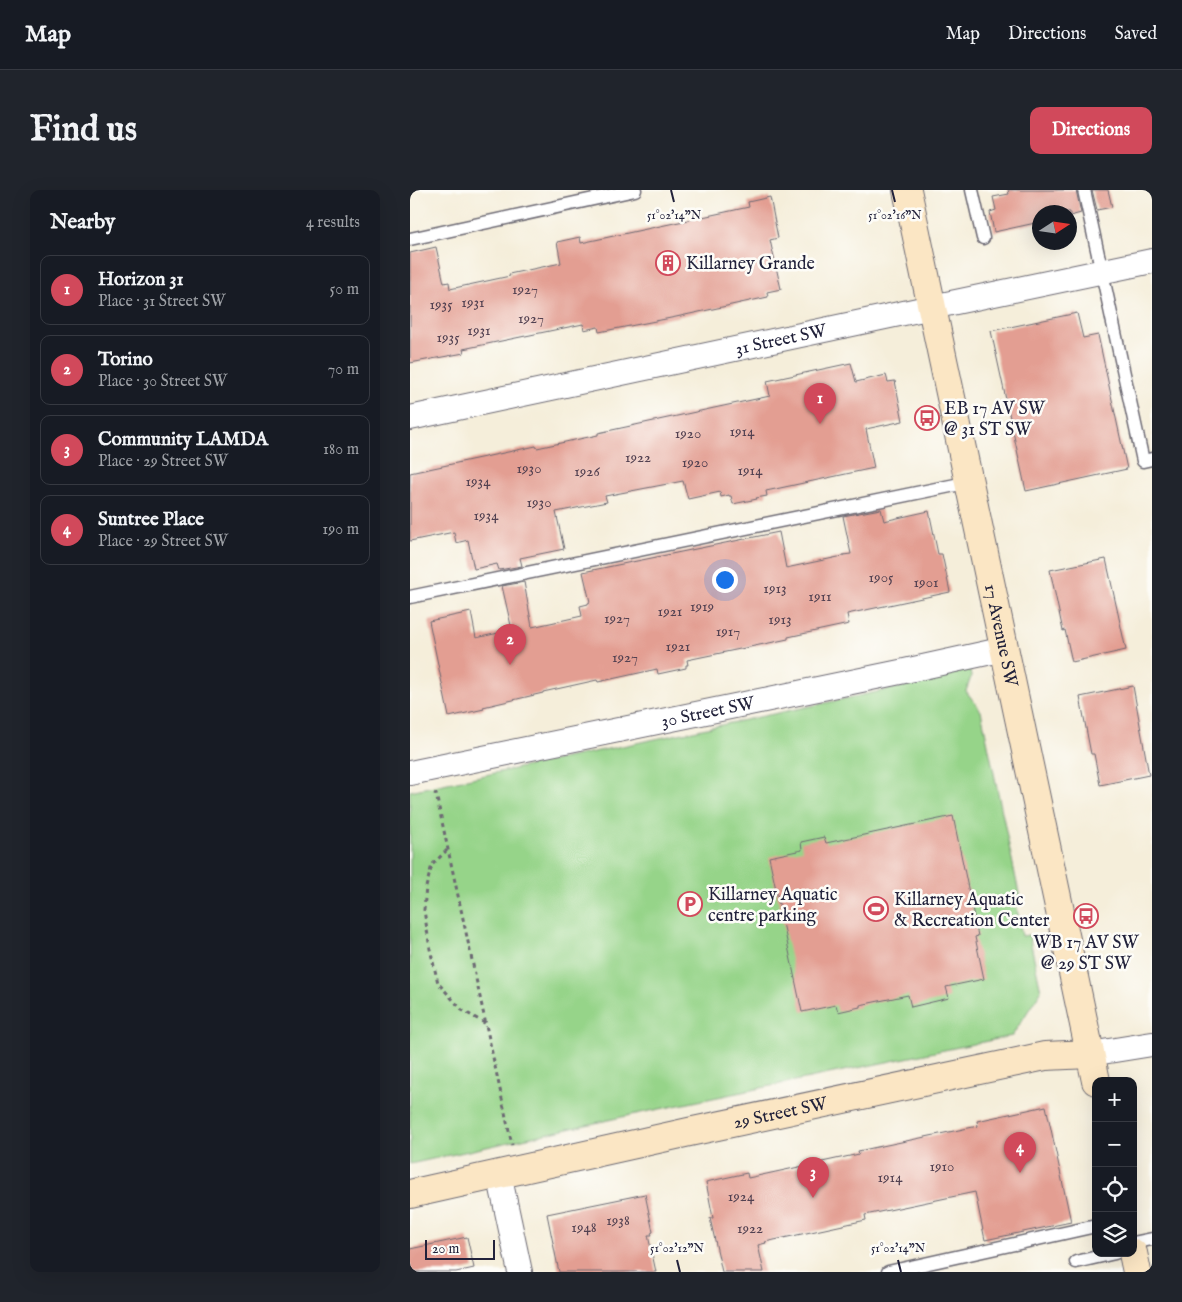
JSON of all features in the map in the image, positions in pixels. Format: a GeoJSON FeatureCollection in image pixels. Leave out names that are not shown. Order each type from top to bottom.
{"type":"FeatureCollection","features":[{"type":"Feature","properties":{"kind":"main road","name":"17 Avenue SW"},"geometry":{"type":"LineString","coordinates":[[907,190],[1095,1077]]}},
{"type":"Feature","properties":{"kind":"main road","name":"29 Street SW"},"geometry":{"type":"LineString","coordinates":[[410,1194],[1045,1056],[1090,1054]]}},
{"type":"Feature","properties":{"kind":"main road"},"geometry":{"type":"LineString","coordinates":[[1134,1257],[1137,1272]]}},
{"type":"Feature","properties":{"kind":"street","name":"31 Street SW"},"geometry":{"type":"LineString","coordinates":[[410,418],[1152,261]]}},
{"type":"Feature","properties":{"kind":"street","name":"30 Street SW"},"geometry":{"type":"LineString","coordinates":[[410,771],[1005,649]]}},
{"type":"Feature","properties":{"kind":"street","name":"29 Street SW"},"geometry":{"type":"LineString","coordinates":[[1090,1054],[1152,1044]]}},
{"type":"Feature","properties":{"kind":"street"},"geometry":{"type":"LineString","coordinates":[[499,1174],[520,1272]]}},
{"type":"Feature","properties":{"kind":"lane"},"geometry":{"type":"LineString","coordinates":[[410,239],[634,190]]}},
{"type":"Feature","properties":{"kind":"lane"},"geometry":{"type":"LineString","coordinates":[[972,190],[983,238]]}},
{"type":"Feature","properties":{"kind":"lane"},"geometry":{"type":"LineString","coordinates":[[1084,190],[1143,460],[1152,458]]}},
{"type":"Feature","properties":{"kind":"lane"},"geometry":{"type":"LineString","coordinates":[[410,597],[970,482]]}},
{"type":"Feature","properties":{"kind":"lane"},"geometry":{"type":"LineString","coordinates":[[888,1272],[1092,1227]]}},
{"type":"Feature","properties":{"kind":"lane"},"geometry":{"type":"LineString","coordinates":[[1137,1242],[1152,1239]]}},
{"type":"Feature","properties":{"kind":"lane"},"geometry":{"type":"LineString","coordinates":[[1076,1262],[1098,1257]]}},
{"type":"Feature","properties":{"kind":"path"},"geometry":{"type":"LineString","coordinates":[[410,771],[436,794],[516,1161],[499,1174]]}},
{"type":"Feature","properties":{"kind":"path"},"geometry":{"type":"LineString","coordinates":[[448,849],[432,865],[426,887],[424,910],[430,949],[438,983],[462,1010],[486,1024]]}},
{"type":"Feature","properties":{"kind":"green space"},"geometry":{"type":"Polygon","coordinates":[[[970,670],[971,677],[966,691],[981,711],[1021,903],[1016,904],[1022,936],[1029,935],[1041,991],[1012,1036],[631,1115],[410,1164],[410,791],[924,682],[939,675],[970,670]]]}},
{"type":"Feature","properties":{"kind":"building"},"geometry":{"type":"Polygon","coordinates":[[[1008,190],[1076,190],[1081,213],[1077,214],[1077,205],[1032,205],[1032,224],[994,232],[990,212],[996,210],[993,197],[1009,194],[1008,190]]]}},
{"type":"Feature","properties":{"kind":"building"},"geometry":{"type":"Polygon","coordinates":[[[1092,190],[1108,190],[1112,207],[1097,210],[1092,190]]]}},
{"type":"Feature","properties":{"kind":"building"},"geometry":{"type":"Polygon","coordinates":[[[770,197],[778,238],[770,240],[781,289],[767,292],[768,297],[599,332],[598,327],[584,330],[583,324],[463,349],[464,353],[410,363],[410,253],[436,247],[444,283],[449,282],[450,289],[561,263],[557,242],[580,237],[581,243],[749,207],[748,202],[770,197]]]}},
{"type":"Feature","properties":{"kind":"building"},"geometry":{"type":"Polygon","coordinates":[[[1077,313],[1083,338],[1098,335],[1127,469],[1026,491],[991,331],[1077,313]]]}},
{"type":"Feature","properties":{"kind":"building"},"geometry":{"type":"Polygon","coordinates":[[[851,363],[856,382],[886,375],[888,382],[895,381],[903,421],[866,429],[874,468],[766,491],[767,496],[733,504],[731,496],[721,497],[720,492],[688,499],[683,481],[605,496],[607,502],[556,512],[564,549],[520,558],[522,566],[499,570],[497,564],[474,569],[468,540],[456,543],[454,532],[410,541],[410,473],[536,446],[537,448],[598,435],[598,433],[770,396],[767,381],[851,363]]]}},
{"type":"Feature","properties":{"kind":"building"},"geometry":{"type":"Polygon","coordinates":[[[881,509],[884,521],[929,511],[938,554],[942,554],[950,592],[847,614],[849,624],[687,660],[688,665],[686,665],[686,668],[658,674],[657,669],[598,682],[597,680],[449,717],[429,621],[471,612],[476,638],[512,630],[502,586],[524,582],[532,627],[582,616],[580,606],[590,602],[583,572],[779,532],[786,568],[843,556],[851,554],[843,516],[881,509]]]}},
{"type":"Feature","properties":{"kind":"building"},"geometry":{"type":"Polygon","coordinates":[[[1106,559],[1126,650],[1072,662],[1065,630],[1063,631],[1050,570],[1106,559]]]}},
{"type":"Feature","properties":{"kind":"building"},"geometry":{"type":"Polygon","coordinates":[[[1133,686],[1149,775],[1100,785],[1094,754],[1091,754],[1080,697],[1133,686]]]}},
{"type":"Feature","properties":{"kind":"building","name":"Killarney Aquatic & Recreation Center"},"geometry":{"type":"Polygon","coordinates":[[[953,816],[978,936],[975,937],[984,979],[946,987],[949,998],[911,1007],[908,995],[860,1005],[860,1007],[838,1012],[836,1005],[802,1012],[769,857],[802,850],[801,842],[824,837],[826,843],[953,816]]]}},
{"type":"Feature","properties":{"kind":"building"},"geometry":{"type":"Polygon","coordinates":[[[1046,1106],[1071,1222],[985,1240],[975,1192],[865,1215],[866,1220],[765,1242],[758,1245],[764,1272],[722,1272],[710,1218],[713,1218],[706,1182],[747,1173],[748,1178],[859,1154],[858,1151],[978,1126],[977,1121],[1046,1106]]]}},
{"type":"Feature","properties":{"kind":"building"},"geometry":{"type":"Polygon","coordinates":[[[645,1194],[653,1232],[651,1233],[652,1235],[648,1235],[656,1272],[559,1272],[547,1214],[645,1194]]]}},
{"type":"Feature","properties":{"kind":"building"},"geometry":{"type":"Polygon","coordinates":[[[467,1237],[474,1268],[456,1272],[410,1272],[410,1249],[467,1237]]]}},
{"type":"Feature","properties":{"kind":"place","name":"Killarney Grande"},"geometry":{"type":"Point","coordinates":[668,263]}},
{"type":"Feature","properties":{"kind":"place","name":"EB 17 AV SW @ 31 ST SW"},"geometry":{"type":"Point","coordinates":[927,418]}},
{"type":"Feature","properties":{"kind":"place","name":"Horizon 31"},"geometry":{"type":"Point","coordinates":[820,424]}},
{"type":"Feature","properties":{"kind":"place","name":"Torino"},"geometry":{"type":"Point","coordinates":[510,665]}},
{"type":"Feature","properties":{"kind":"place","name":"Killarney Aquatic centre parking"},"geometry":{"type":"Point","coordinates":[690,904]}},
{"type":"Feature","properties":{"kind":"place","name":"Killarney Aquatic & Recreation Center"},"geometry":{"type":"Point","coordinates":[876,909]}},
{"type":"Feature","properties":{"kind":"place","name":"WB 17 AV SW @ 29 ST SW"},"geometry":{"type":"Point","coordinates":[1086,916]}},
{"type":"Feature","properties":{"kind":"place","name":"Suntree Place"},"geometry":{"type":"Point","coordinates":[1020,1173]}},
{"type":"Feature","properties":{"kind":"place","name":"Community LAMDA"},"geometry":{"type":"Point","coordinates":[813,1198]}}]}
